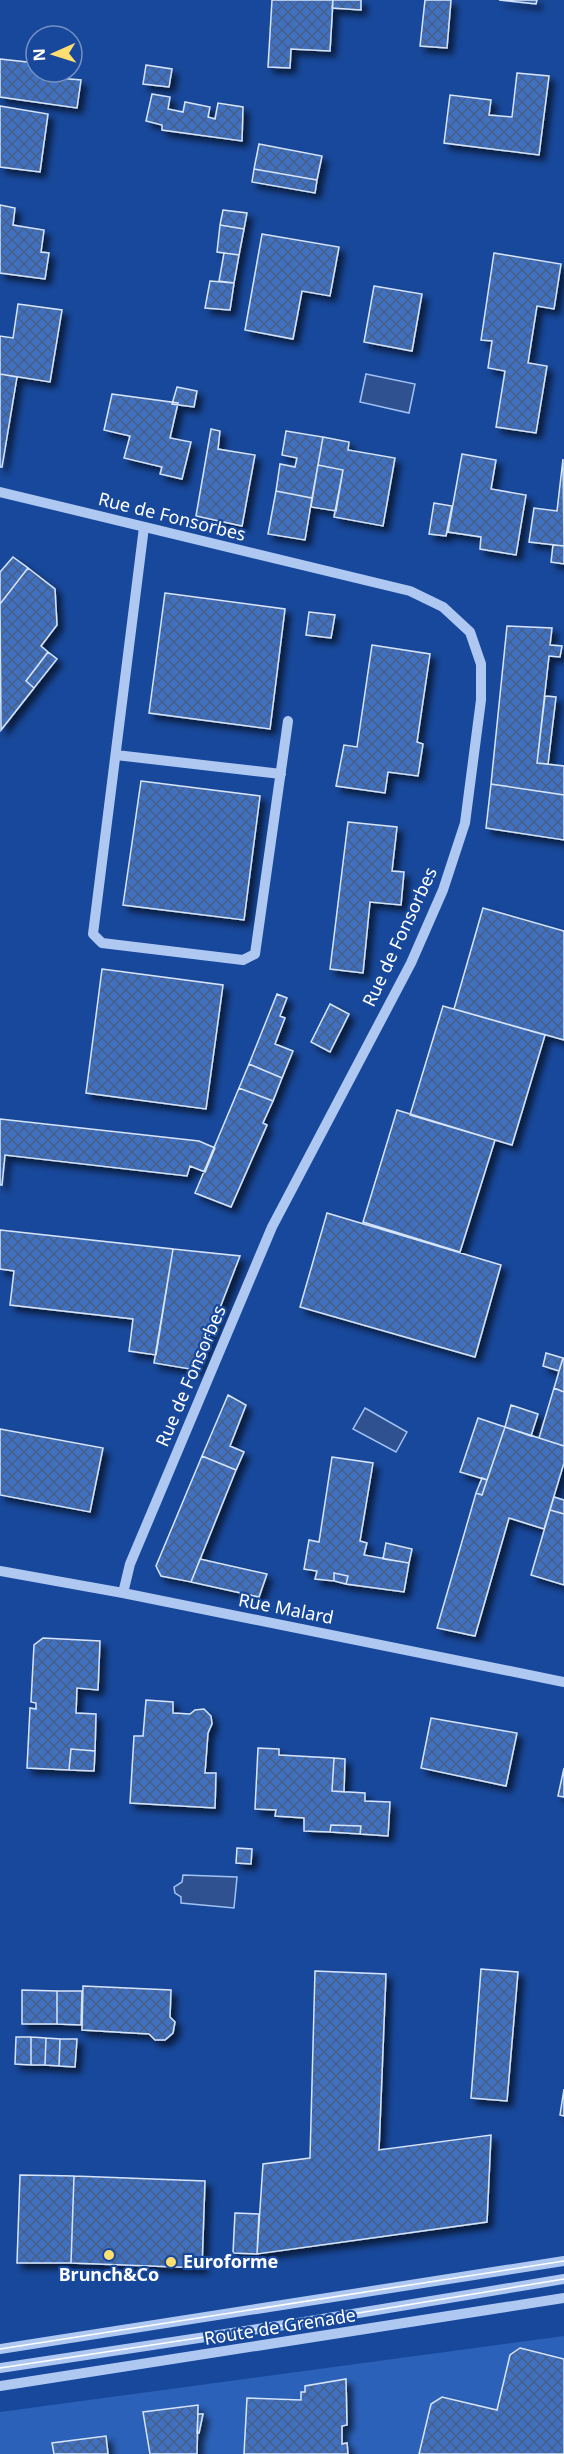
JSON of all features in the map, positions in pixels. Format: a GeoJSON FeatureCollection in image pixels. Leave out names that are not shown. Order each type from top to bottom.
{"type":"FeatureCollection","features":[{"type":"Feature","properties":{"kind":"street","name":"Rue de Fonsorbes"},"geometry":{"type":"LineString","coordinates":[[0,492],[410,591],[443,607],[470,632],[482,664],[481,700],[465,823],[443,890],[411,963],[272,1227],[130,1564],[123,1593]]}},
{"type":"Feature","properties":{"kind":"street"},"geometry":{"type":"LineString","coordinates":[[144,527],[93,934],[102,943],[243,960],[255,954],[288,721]]}},
{"type":"Feature","properties":{"kind":"street"},"geometry":{"type":"LineString","coordinates":[[116,755],[281,774]]}},
{"type":"Feature","properties":{"kind":"street","name":"Rue Malard"},"geometry":{"type":"LineString","coordinates":[[0,1571],[123,1593],[564,1682]]}},
{"type":"Feature","properties":{"kind":"street"},"geometry":{"type":"LineString","coordinates":[[0,2349],[564,2261]]}},
{"type":"Feature","properties":{"kind":"street"},"geometry":{"type":"LineString","coordinates":[[0,2368],[298,2323],[564,2279]]}},
{"type":"Feature","properties":{"kind":"street","name":"Route de Grenade"},"geometry":{"type":"LineString","coordinates":[[0,2386],[564,2298]]}},
{"type":"Feature","properties":{"kind":"shaded area"},"geometry":{"type":"Polygon","coordinates":[[[366,374],[415,384],[409,413],[360,402],[366,374]]]}},
{"type":"Feature","properties":{"kind":"shaded area"},"geometry":{"type":"Polygon","coordinates":[[[365,1408],[407,1432],[396,1452],[353,1429],[365,1408]]]}},
{"type":"Feature","properties":{"kind":"shaded area"},"geometry":{"type":"Polygon","coordinates":[[[183,1875],[237,1877],[234,1908],[181,1903],[181,1897],[175,1893],[174,1887],[182,1882],[183,1875]]]}},
{"type":"Feature","properties":{"kind":"shaded area"},"geometry":{"type":"Polygon","coordinates":[[[564,2336],[564,2454],[0,2454],[0,2412],[564,2336]]]}},
{"type":"Feature","properties":{"kind":"building"},"geometry":{"type":"Polygon","coordinates":[[[272,0],[333,0],[330,51],[291,49],[290,68],[268,67],[272,0]]]}},
{"type":"Feature","properties":{"kind":"building"},"geometry":{"type":"Polygon","coordinates":[[[333,0],[361,0],[361,10],[332,8],[333,0]]]}},
{"type":"Feature","properties":{"kind":"building"},"geometry":{"type":"Polygon","coordinates":[[[425,0],[451,0],[447,48],[420,46],[425,0]]]}},
{"type":"Feature","properties":{"kind":"building"},"geometry":{"type":"Polygon","coordinates":[[[499,0],[537,0],[536,4],[499,0]]]}},
{"type":"Feature","properties":{"kind":"building"},"geometry":{"type":"Polygon","coordinates":[[[0,59],[24,62],[24,84],[80,84],[77,108],[0,97],[0,59]]]}},
{"type":"Feature","properties":{"kind":"building"},"geometry":{"type":"Polygon","coordinates":[[[146,65],[172,69],[169,87],[143,84],[146,65]]]}},
{"type":"Feature","properties":{"kind":"building"},"geometry":{"type":"Polygon","coordinates":[[[517,73],[549,76],[539,155],[444,143],[450,95],[491,100],[489,115],[512,117],[517,73]]]}},
{"type":"Feature","properties":{"kind":"building"},"geometry":{"type":"Polygon","coordinates":[[[152,94],[170,97],[168,109],[183,112],[185,102],[210,107],[208,117],[215,119],[218,103],[243,107],[242,141],[162,130],[162,125],[146,121],[152,94]]]}},
{"type":"Feature","properties":{"kind":"building"},"geometry":{"type":"Polygon","coordinates":[[[0,106],[48,114],[40,172],[0,167],[0,106]]]}},
{"type":"Feature","properties":{"kind":"building"},"geometry":{"type":"Polygon","coordinates":[[[259,144],[322,156],[317,180],[254,169],[259,144]]]}},
{"type":"Feature","properties":{"kind":"building"},"geometry":{"type":"Polygon","coordinates":[[[254,169],[317,180],[315,193],[252,182],[254,169]]]}},
{"type":"Feature","properties":{"kind":"building"},"geometry":{"type":"Polygon","coordinates":[[[0,205],[15,208],[13,225],[44,230],[41,252],[49,253],[45,279],[0,273],[0,205]]]}},
{"type":"Feature","properties":{"kind":"building"},"geometry":{"type":"Polygon","coordinates":[[[223,210],[247,213],[244,229],[220,225],[223,210]]]}},
{"type":"Feature","properties":{"kind":"building"},"geometry":{"type":"Polygon","coordinates":[[[220,225],[244,229],[239,255],[217,252],[220,225]]]}},
{"type":"Feature","properties":{"kind":"building"},"geometry":{"type":"Polygon","coordinates":[[[262,234],[339,247],[330,296],[302,291],[293,339],[245,330],[262,234]]]}},
{"type":"Feature","properties":{"kind":"building"},"geometry":{"type":"Polygon","coordinates":[[[224,253],[239,255],[234,283],[219,281],[224,253]]]}},
{"type":"Feature","properties":{"kind":"building"},"geometry":{"type":"Polygon","coordinates":[[[494,253],[561,264],[554,309],[537,306],[528,363],[547,366],[536,433],[496,427],[505,371],[488,368],[492,341],[481,340],[494,253]]]}},
{"type":"Feature","properties":{"kind":"building"},"geometry":{"type":"Polygon","coordinates":[[[210,281],[234,283],[230,310],[205,308],[210,281]]]}},
{"type":"Feature","properties":{"kind":"building"},"geometry":{"type":"Polygon","coordinates":[[[374,286],[422,294],[412,351],[364,342],[374,286]]]}},
{"type":"Feature","properties":{"kind":"building"},"geometry":{"type":"Polygon","coordinates":[[[18,304],[62,310],[50,382],[0,374],[0,336],[13,338],[18,304]]]}},
{"type":"Feature","properties":{"kind":"building"},"geometry":{"type":"Polygon","coordinates":[[[0,374],[17,377],[2,467],[0,467],[0,374]]]}},
{"type":"Feature","properties":{"kind":"building"},"geometry":{"type":"Polygon","coordinates":[[[177,387],[197,391],[194,407],[172,404],[177,387]]]}},
{"type":"Feature","properties":{"kind":"building"},"geometry":{"type":"Polygon","coordinates":[[[112,394],[178,403],[170,438],[191,442],[182,479],[160,474],[162,467],[124,458],[130,436],[104,430],[112,394]]]}},
{"type":"Feature","properties":{"kind":"building"},"geometry":{"type":"Polygon","coordinates":[[[211,429],[220,431],[218,449],[255,455],[242,526],[196,516],[211,429]]]}},
{"type":"Feature","properties":{"kind":"building"},"geometry":{"type":"Polygon","coordinates":[[[286,431],[323,437],[312,498],[276,491],[280,464],[295,467],[297,458],[282,455],[286,431]]]}},
{"type":"Feature","properties":{"kind":"building"},"geometry":{"type":"Polygon","coordinates":[[[323,437],[349,442],[348,450],[395,458],[383,526],[334,517],[343,470],[318,465],[323,437]]]}},
{"type":"Feature","properties":{"kind":"building"},"geometry":{"type":"Polygon","coordinates":[[[462,454],[496,460],[491,489],[526,495],[516,555],[480,549],[481,537],[448,532],[462,454]]]}},
{"type":"Feature","properties":{"kind":"building"},"geometry":{"type":"Polygon","coordinates":[[[563,459],[564,546],[529,542],[534,508],[557,511],[563,459]]]}},
{"type":"Feature","properties":{"kind":"building"},"geometry":{"type":"Polygon","coordinates":[[[318,465],[343,470],[336,511],[311,507],[318,465]]]}},
{"type":"Feature","properties":{"kind":"building"},"geometry":{"type":"Polygon","coordinates":[[[276,491],[312,498],[305,540],[268,534],[276,491]]]}},
{"type":"Feature","properties":{"kind":"building"},"geometry":{"type":"Polygon","coordinates":[[[434,503],[452,506],[446,536],[429,534],[434,503]]]}},
{"type":"Feature","properties":{"kind":"building"},"geometry":{"type":"Polygon","coordinates":[[[553,545],[564,546],[564,564],[551,562],[553,545]]]}},
{"type":"Feature","properties":{"kind":"building"},"geometry":{"type":"Polygon","coordinates":[[[13,557],[28,568],[0,604],[0,572],[13,557]]]}},
{"type":"Feature","properties":{"kind":"building"},"geometry":{"type":"Polygon","coordinates":[[[28,568],[55,589],[57,625],[41,646],[48,652],[26,681],[34,688],[1,730],[0,604],[28,568]]]}},
{"type":"Feature","properties":{"kind":"building"},"geometry":{"type":"Polygon","coordinates":[[[165,593],[285,609],[270,729],[149,713],[165,593]]]}},
{"type":"Feature","properties":{"kind":"building"},"geometry":{"type":"Polygon","coordinates":[[[309,612],[335,615],[331,638],[306,635],[309,612]]]}},
{"type":"Feature","properties":{"kind":"building"},"geometry":{"type":"Polygon","coordinates":[[[507,626],[552,628],[550,645],[562,646],[560,657],[549,656],[537,763],[564,766],[564,795],[491,784],[507,626]]]}},
{"type":"Feature","properties":{"kind":"building"},"geometry":{"type":"Polygon","coordinates":[[[372,645],[430,654],[417,742],[423,744],[418,776],[388,772],[385,793],[336,786],[344,745],[357,747],[372,645]]]}},
{"type":"Feature","properties":{"kind":"building"},"geometry":{"type":"Polygon","coordinates":[[[48,652],[57,659],[34,688],[26,681],[48,652]]]}},
{"type":"Feature","properties":{"kind":"building"},"geometry":{"type":"Polygon","coordinates":[[[545,696],[556,697],[548,764],[537,763],[545,696]]]}},
{"type":"Feature","properties":{"kind":"building"},"geometry":{"type":"Polygon","coordinates":[[[141,781],[260,796],[244,920],[123,905],[141,781]]]}},
{"type":"Feature","properties":{"kind":"building"},"geometry":{"type":"Polygon","coordinates":[[[491,784],[564,795],[564,840],[486,828],[491,784]]]}},
{"type":"Feature","properties":{"kind":"building"},"geometry":{"type":"Polygon","coordinates":[[[348,822],[397,827],[392,871],[404,872],[401,905],[370,902],[363,973],[330,969],[348,822]]]}},
{"type":"Feature","properties":{"kind":"building"},"geometry":{"type":"Polygon","coordinates":[[[483,908],[564,931],[564,1040],[454,1009],[483,908]]]}},
{"type":"Feature","properties":{"kind":"building"},"geometry":{"type":"Polygon","coordinates":[[[102,969],[223,985],[206,1109],[86,1093],[102,969]]]}},
{"type":"Feature","properties":{"kind":"building"},"geometry":{"type":"Polygon","coordinates":[[[277,994],[287,998],[280,1016],[285,1018],[275,1044],[293,1051],[282,1078],[249,1064],[277,994]]]}},
{"type":"Feature","properties":{"kind":"building"},"geometry":{"type":"Polygon","coordinates":[[[330,1004],[349,1014],[330,1052],[311,1042],[330,1004]]]}},
{"type":"Feature","properties":{"kind":"building"},"geometry":{"type":"Polygon","coordinates":[[[443,1006],[545,1035],[512,1145],[410,1115],[443,1006]]]}},
{"type":"Feature","properties":{"kind":"building"},"geometry":{"type":"Polygon","coordinates":[[[249,1064],[282,1078],[273,1101],[239,1088],[249,1064]]]}},
{"type":"Feature","properties":{"kind":"building"},"geometry":{"type":"Polygon","coordinates":[[[239,1088],[273,1101],[263,1123],[267,1125],[231,1207],[195,1193],[239,1088]]]}},
{"type":"Feature","properties":{"kind":"building"},"geometry":{"type":"Polygon","coordinates":[[[397,1110],[495,1140],[460,1252],[363,1222],[397,1110]]]}},
{"type":"Feature","properties":{"kind":"building"},"geometry":{"type":"Polygon","coordinates":[[[0,1119],[199,1141],[215,1148],[205,1172],[190,1166],[187,1176],[5,1155],[2,1185],[0,1185],[0,1119]]]}},
{"type":"Feature","properties":{"kind":"building"},"geometry":{"type":"Polygon","coordinates":[[[327,1213],[501,1265],[475,1357],[300,1307],[327,1213]]]}},
{"type":"Feature","properties":{"kind":"building"},"geometry":{"type":"Polygon","coordinates":[[[0,1230],[173,1249],[156,1355],[129,1351],[133,1319],[10,1305],[14,1271],[0,1269],[0,1230]]]}},
{"type":"Feature","properties":{"kind":"building"},"geometry":{"type":"Polygon","coordinates":[[[173,1249],[240,1256],[196,1370],[154,1363],[173,1249]]]}},
{"type":"Feature","properties":{"kind":"building"},"geometry":{"type":"Polygon","coordinates":[[[546,1353],[563,1358],[559,1371],[543,1366],[546,1353]]]}},
{"type":"Feature","properties":{"kind":"building"},"geometry":{"type":"Polygon","coordinates":[[[564,1358],[564,1392],[554,1388],[564,1358]]]}},
{"type":"Feature","properties":{"kind":"building"},"geometry":{"type":"Polygon","coordinates":[[[554,1388],[564,1392],[564,1446],[539,1438],[554,1388]]]}},
{"type":"Feature","properties":{"kind":"building"},"geometry":{"type":"Polygon","coordinates":[[[228,1395],[246,1405],[230,1446],[244,1452],[236,1470],[202,1456],[228,1395]]]}},
{"type":"Feature","properties":{"kind":"building"},"geometry":{"type":"Polygon","coordinates":[[[511,1405],[538,1414],[531,1436],[505,1427],[511,1405]]]}},
{"type":"Feature","properties":{"kind":"building"},"geometry":{"type":"Polygon","coordinates":[[[478,1418],[505,1427],[487,1480],[460,1472],[478,1418]]]}},
{"type":"Feature","properties":{"kind":"building"},"geometry":{"type":"Polygon","coordinates":[[[505,1427],[564,1446],[564,1463],[544,1529],[509,1518],[475,1636],[437,1628],[476,1493],[482,1495],[505,1427]]]}},
{"type":"Feature","properties":{"kind":"building"},"geometry":{"type":"Polygon","coordinates":[[[0,1429],[103,1448],[90,1512],[0,1495],[0,1429]]]}},
{"type":"Feature","properties":{"kind":"building"},"geometry":{"type":"Polygon","coordinates":[[[202,1456],[236,1470],[191,1582],[161,1576],[156,1566],[202,1456]]]}},
{"type":"Feature","properties":{"kind":"building"},"geometry":{"type":"Polygon","coordinates":[[[332,1457],[373,1463],[360,1541],[367,1543],[364,1555],[409,1563],[404,1592],[346,1584],[348,1576],[334,1573],[334,1581],[315,1579],[317,1571],[304,1569],[309,1540],[319,1542],[332,1457]]]}},
{"type":"Feature","properties":{"kind":"building"},"geometry":{"type":"Polygon","coordinates":[[[482,1478],[487,1480],[482,1495],[476,1493],[482,1478]]]}},
{"type":"Feature","properties":{"kind":"building"},"geometry":{"type":"Polygon","coordinates":[[[554,1497],[564,1500],[564,1514],[550,1510],[554,1497]]]}},
{"type":"Feature","properties":{"kind":"building"},"geometry":{"type":"Polygon","coordinates":[[[550,1510],[564,1514],[564,1585],[531,1575],[550,1510]]]}},
{"type":"Feature","properties":{"kind":"building"},"geometry":{"type":"Polygon","coordinates":[[[386,1543],[412,1549],[409,1563],[383,1559],[386,1543]]]}},
{"type":"Feature","properties":{"kind":"building"},"geometry":{"type":"Polygon","coordinates":[[[200,1559],[267,1574],[259,1597],[191,1582],[200,1559]]]}},
{"type":"Feature","properties":{"kind":"building"},"geometry":{"type":"Polygon","coordinates":[[[334,1573],[348,1576],[346,1584],[334,1581],[334,1573]]]}},
{"type":"Feature","properties":{"kind":"building"},"geometry":{"type":"Polygon","coordinates":[[[43,1638],[100,1641],[98,1690],[77,1688],[76,1713],[96,1714],[95,1751],[71,1749],[69,1770],[27,1768],[30,1708],[36,1709],[36,1703],[31,1702],[34,1645],[43,1638]]]}},
{"type":"Feature","properties":{"kind":"building"},"geometry":{"type":"Polygon","coordinates":[[[146,1700],[173,1702],[173,1713],[190,1714],[195,1710],[204,1709],[211,1716],[212,1724],[208,1733],[205,1773],[216,1773],[215,1808],[130,1803],[134,1736],[143,1736],[146,1700]]]}},
{"type":"Feature","properties":{"kind":"building"},"geometry":{"type":"Polygon","coordinates":[[[431,1718],[517,1733],[506,1786],[421,1768],[431,1718]]]}},
{"type":"Feature","properties":{"kind":"building"},"geometry":{"type":"Polygon","coordinates":[[[258,1748],[279,1749],[279,1755],[334,1758],[332,1791],[365,1793],[365,1801],[390,1802],[388,1836],[360,1834],[361,1826],[331,1825],[330,1832],[304,1831],[304,1818],[275,1816],[276,1810],[255,1809],[258,1748]]]}},
{"type":"Feature","properties":{"kind":"building"},"geometry":{"type":"Polygon","coordinates":[[[71,1749],[95,1751],[94,1771],[69,1770],[71,1749]]]}},
{"type":"Feature","properties":{"kind":"building"},"geometry":{"type":"Polygon","coordinates":[[[334,1758],[345,1759],[344,1792],[332,1791],[334,1758]]]}},
{"type":"Feature","properties":{"kind":"building"},"geometry":{"type":"Polygon","coordinates":[[[564,1768],[564,1797],[558,1796],[564,1768]]]}},
{"type":"Feature","properties":{"kind":"building"},"geometry":{"type":"Polygon","coordinates":[[[331,1825],[361,1826],[360,1834],[330,1832],[331,1825]]]}},
{"type":"Feature","properties":{"kind":"building"},"geometry":{"type":"Polygon","coordinates":[[[237,1848],[252,1849],[251,1864],[236,1863],[237,1848]]]}},
{"type":"Feature","properties":{"kind":"building"},"geometry":{"type":"Polygon","coordinates":[[[481,1969],[518,1972],[507,2101],[471,2098],[481,1969]]]}},
{"type":"Feature","properties":{"kind":"building"},"geometry":{"type":"Polygon","coordinates":[[[315,1971],[386,1974],[379,2150],[491,2135],[487,2222],[257,2254],[263,2164],[310,2158],[315,1971]]]}},
{"type":"Feature","properties":{"kind":"building"},"geometry":{"type":"Polygon","coordinates":[[[83,1986],[171,1990],[170,2017],[175,2022],[173,2033],[165,2040],[155,2040],[149,2034],[82,2030],[83,1986]]]}},
{"type":"Feature","properties":{"kind":"building"},"geometry":{"type":"Polygon","coordinates":[[[22,1990],[57,1991],[57,2024],[22,2024],[22,1990]]]}},
{"type":"Feature","properties":{"kind":"building"},"geometry":{"type":"Polygon","coordinates":[[[57,1991],[82,1991],[81,2025],[57,2024],[57,1991]]]}},
{"type":"Feature","properties":{"kind":"building"},"geometry":{"type":"Polygon","coordinates":[[[16,2037],[31,2037],[31,2065],[15,2064],[16,2037]]]}},
{"type":"Feature","properties":{"kind":"building"},"geometry":{"type":"Polygon","coordinates":[[[31,2037],[46,2038],[45,2065],[31,2065],[31,2037]]]}},
{"type":"Feature","properties":{"kind":"building"},"geometry":{"type":"Polygon","coordinates":[[[46,2038],[60,2039],[59,2066],[45,2065],[46,2038]]]}},
{"type":"Feature","properties":{"kind":"building"},"geometry":{"type":"Polygon","coordinates":[[[60,2039],[77,2039],[75,2067],[59,2066],[60,2039]]]}},
{"type":"Feature","properties":{"kind":"building"},"geometry":{"type":"Polygon","coordinates":[[[564,2089],[564,2116],[560,2115],[564,2089]]]}},
{"type":"Feature","properties":{"kind":"building"},"geometry":{"type":"Polygon","coordinates":[[[20,2175],[74,2176],[71,2263],[17,2263],[20,2175]]]}},
{"type":"Feature","properties":{"kind":"building"},"geometry":{"type":"Polygon","coordinates":[[[74,2176],[205,2181],[202,2268],[71,2263],[74,2176]]]}},
{"type":"Feature","properties":{"kind":"building"},"geometry":{"type":"Polygon","coordinates":[[[235,2213],[259,2214],[257,2254],[233,2253],[235,2213]]]}},
{"type":"Feature","properties":{"kind":"building"},"geometry":{"type":"Polygon","coordinates":[[[520,2348],[564,2359],[564,2454],[419,2454],[431,2404],[442,2397],[497,2410],[510,2355],[520,2348]]]}},
{"type":"Feature","properties":{"kind":"building"},"geometry":{"type":"Polygon","coordinates":[[[346,2379],[347,2425],[342,2426],[342,2444],[347,2443],[348,2454],[244,2454],[247,2398],[301,2400],[301,2392],[305,2392],[305,2386],[346,2379]]]}},
{"type":"Feature","properties":{"kind":"building"},"geometry":{"type":"Polygon","coordinates":[[[198,2405],[197,2454],[150,2454],[143,2412],[198,2405]]]}},
{"type":"Feature","properties":{"kind":"building"},"geometry":{"type":"Polygon","coordinates":[[[198,2414],[203,2414],[199,2433],[197,2433],[198,2414]]]}},
{"type":"Feature","properties":{"kind":"building"},"geometry":{"type":"Polygon","coordinates":[[[106,2436],[108,2454],[54,2454],[52,2443],[106,2436]]]}},
{"type":"Feature","properties":{"kind":"tram line"},"geometry":{"type":"LineString","coordinates":[[0,2349],[564,2261]]}},
{"type":"Feature","properties":{"kind":"tram line"},"geometry":{"type":"LineString","coordinates":[[0,2368],[298,2323],[564,2279]]}},
{"type":"Feature","properties":{"kind":"place","name":"Brunch&Co"},"geometry":{"type":"Point","coordinates":[109,2255]}},
{"type":"Feature","properties":{"kind":"place","name":"Euroforme"},"geometry":{"type":"Point","coordinates":[171,2262]}}]}
